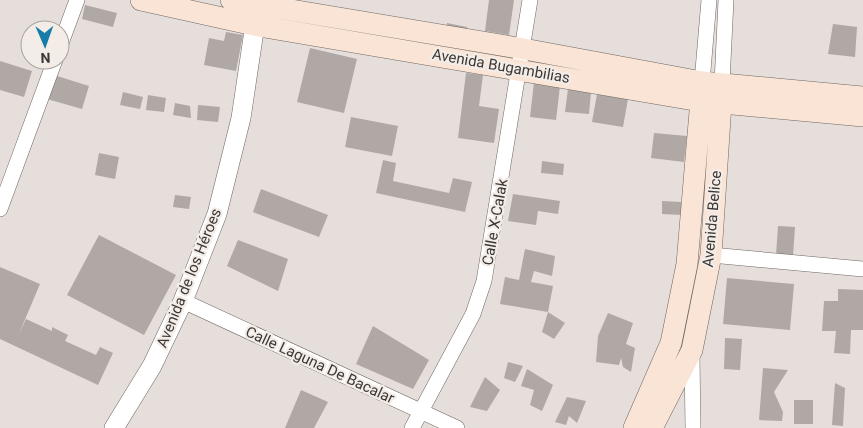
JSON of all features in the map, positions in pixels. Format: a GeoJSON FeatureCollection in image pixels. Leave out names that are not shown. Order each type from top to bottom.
{"type":"FeatureCollection","features":[{"type":"Feature","properties":{"kind":"main road","name":"Avenida Bugambilias"},"geometry":{"type":"LineString","coordinates":[[141,0],[257,10],[522,59],[863,116]]}},
{"type":"Feature","properties":{"kind":"main road","name":"Avenida Bugambilias"},"geometry":{"type":"LineString","coordinates":[[231,0],[257,10]]}},
{"type":"Feature","properties":{"kind":"main road","name":"Avenida Bugambilias"},"geometry":{"type":"LineString","coordinates":[[711,92],[863,97]]}},
{"type":"Feature","properties":{"kind":"main road","name":"Avenida Belice"},"geometry":{"type":"LineString","coordinates":[[652,428],[692,350],[711,255],[711,92]]}},
{"type":"Feature","properties":{"kind":"main road","name":"Avenida Belice"},"geometry":{"type":"LineString","coordinates":[[634,428],[670,343],[687,264],[711,92]]}},
{"type":"Feature","properties":{"kind":"street"},"geometry":{"type":"LineString","coordinates":[[70,20],[77,0]]}},
{"type":"Feature","properties":{"kind":"street","name":"Calle X-Calak"},"geometry":{"type":"LineString","coordinates":[[412,428],[473,314],[484,281],[522,59],[530,0]]}},
{"type":"Feature","properties":{"kind":"street","name":"Avenida Belice"},"geometry":{"type":"LineString","coordinates":[[709,0],[711,92]]}},
{"type":"Feature","properties":{"kind":"street","name":"Avenida Belice"},"geometry":{"type":"LineString","coordinates":[[711,92],[726,0]]}},
{"type":"Feature","properties":{"kind":"street","name":"Avenida de los Héroes"},"geometry":{"type":"LineString","coordinates":[[114,428],[152,366],[183,301],[217,214],[241,118],[257,10]]}},
{"type":"Feature","properties":{"kind":"street"},"geometry":{"type":"LineString","coordinates":[[0,210],[51,70]]}},
{"type":"Feature","properties":{"kind":"street"},"geometry":{"type":"LineString","coordinates":[[711,255],[863,269]]}},
{"type":"Feature","properties":{"kind":"street","name":"Calle Laguna De Bacalar"},"geometry":{"type":"LineString","coordinates":[[183,301],[457,428]]}},
{"type":"Feature","properties":{"kind":"street"},"geometry":{"type":"LineString","coordinates":[[692,350],[693,428]]}},
{"type":"Feature","properties":{"kind":"building"},"geometry":{"type":"Polygon","coordinates":[[[489,0],[514,0],[509,35],[485,31],[489,0]]]}},
{"type":"Feature","properties":{"kind":"building"},"geometry":{"type":"Polygon","coordinates":[[[85,5],[117,13],[113,27],[82,19],[85,5]]]}},
{"type":"Feature","properties":{"kind":"building"},"geometry":{"type":"Polygon","coordinates":[[[447,23],[467,27],[468,36],[446,33],[447,23]]]}},
{"type":"Feature","properties":{"kind":"building"},"geometry":{"type":"Polygon","coordinates":[[[833,24],[857,27],[855,57],[828,54],[833,24]]]}},
{"type":"Feature","properties":{"kind":"building"},"geometry":{"type":"Polygon","coordinates":[[[226,32],[243,35],[236,71],[204,65],[209,38],[224,41],[226,32]]]}},
{"type":"Feature","properties":{"kind":"building"},"geometry":{"type":"Polygon","coordinates":[[[310,48],[357,59],[344,113],[297,102],[310,48]]]}},
{"type":"Feature","properties":{"kind":"building"},"geometry":{"type":"Polygon","coordinates":[[[0,61],[20,67],[20,70],[32,71],[24,97],[0,90],[0,61]]]}},
{"type":"Feature","properties":{"kind":"building"},"geometry":{"type":"Polygon","coordinates":[[[466,73],[483,75],[479,106],[499,109],[494,143],[458,138],[466,73]]]}},
{"type":"Feature","properties":{"kind":"building"},"geometry":{"type":"Polygon","coordinates":[[[54,75],[89,86],[82,109],[47,99],[54,75]]]}},
{"type":"Feature","properties":{"kind":"building"},"geometry":{"type":"Polygon","coordinates":[[[534,82],[560,86],[556,120],[530,117],[534,82]]]}},
{"type":"Feature","properties":{"kind":"building"},"geometry":{"type":"Polygon","coordinates":[[[568,89],[591,92],[589,114],[565,112],[568,89]]]}},
{"type":"Feature","properties":{"kind":"building"},"geometry":{"type":"Polygon","coordinates":[[[123,92],[143,97],[140,109],[120,105],[123,92]]]}},
{"type":"Feature","properties":{"kind":"building"},"geometry":{"type":"Polygon","coordinates":[[[597,94],[628,99],[623,127],[592,122],[597,94]]]}},
{"type":"Feature","properties":{"kind":"building"},"geometry":{"type":"Polygon","coordinates":[[[148,95],[166,98],[164,112],[146,110],[148,95]]]}},
{"type":"Feature","properties":{"kind":"building"},"geometry":{"type":"Polygon","coordinates":[[[175,103],[190,106],[191,118],[173,115],[175,103]]]}},
{"type":"Feature","properties":{"kind":"building"},"geometry":{"type":"Polygon","coordinates":[[[198,105],[220,107],[218,122],[197,120],[198,105]]]}},
{"type":"Feature","properties":{"kind":"building"},"geometry":{"type":"Polygon","coordinates":[[[351,117],[398,126],[392,156],[345,147],[351,117]]]}},
{"type":"Feature","properties":{"kind":"building"},"geometry":{"type":"Polygon","coordinates":[[[654,133],[687,136],[684,162],[651,158],[654,133]]]}},
{"type":"Feature","properties":{"kind":"building"},"geometry":{"type":"Polygon","coordinates":[[[99,153],[119,157],[115,179],[95,175],[99,153]]]}},
{"type":"Feature","properties":{"kind":"building"},"geometry":{"type":"Polygon","coordinates":[[[383,160],[396,163],[393,181],[449,193],[453,178],[472,182],[465,212],[376,193],[383,160]]]}},
{"type":"Feature","properties":{"kind":"building"},"geometry":{"type":"Polygon","coordinates":[[[542,161],[564,164],[563,175],[541,173],[542,161]]]}},
{"type":"Feature","properties":{"kind":"building"},"geometry":{"type":"Polygon","coordinates":[[[261,189],[328,215],[319,237],[253,212],[261,189]]]}},
{"type":"Feature","properties":{"kind":"building"},"geometry":{"type":"Polygon","coordinates":[[[513,194],[560,201],[558,214],[538,211],[536,225],[508,221],[513,194]]]}},
{"type":"Feature","properties":{"kind":"building"},"geometry":{"type":"Polygon","coordinates":[[[175,195],[191,197],[189,209],[173,207],[175,195]]]}},
{"type":"Feature","properties":{"kind":"building"},"geometry":{"type":"Polygon","coordinates":[[[662,201],[681,202],[682,215],[662,214],[662,201]]]}},
{"type":"Feature","properties":{"kind":"building"},"geometry":{"type":"Polygon","coordinates":[[[778,226],[795,227],[793,256],[776,255],[778,226]]]}},
{"type":"Feature","properties":{"kind":"building"},"geometry":{"type":"Polygon","coordinates":[[[99,235],[176,275],[144,335],[67,295],[99,235]]]}},
{"type":"Feature","properties":{"kind":"building"},"geometry":{"type":"Polygon","coordinates":[[[238,240],[288,259],[278,291],[227,266],[238,240]]]}},
{"type":"Feature","properties":{"kind":"building"},"geometry":{"type":"Polygon","coordinates":[[[525,249],[555,256],[552,276],[534,271],[531,282],[553,286],[548,312],[500,304],[505,277],[519,280],[525,249]]]}},
{"type":"Feature","properties":{"kind":"building"},"geometry":{"type":"Polygon","coordinates":[[[0,267],[40,284],[18,336],[26,319],[52,331],[52,327],[68,335],[65,341],[96,355],[100,347],[113,353],[98,385],[0,339],[0,267]]]}},
{"type":"Feature","properties":{"kind":"building"},"geometry":{"type":"Polygon","coordinates":[[[727,278],[794,284],[790,330],[723,324],[727,278]]]}},
{"type":"Feature","properties":{"kind":"building"},"geometry":{"type":"Polygon","coordinates":[[[838,289],[863,290],[863,330],[851,330],[850,354],[834,353],[836,331],[822,331],[824,301],[838,301],[838,289]]]}},
{"type":"Feature","properties":{"kind":"building"},"geometry":{"type":"Polygon","coordinates":[[[548,312],[565,323],[554,339],[542,332],[548,312]]]}},
{"type":"Feature","properties":{"kind":"building"},"geometry":{"type":"Polygon","coordinates":[[[608,313],[633,323],[626,344],[635,348],[631,372],[623,367],[621,358],[619,365],[596,362],[598,336],[608,313]]]}},
{"type":"Feature","properties":{"kind":"building"},"geometry":{"type":"Polygon","coordinates":[[[373,326],[429,360],[413,389],[356,364],[373,326]]]}},
{"type":"Feature","properties":{"kind":"building"},"geometry":{"type":"Polygon","coordinates":[[[725,338],[742,339],[740,370],[724,369],[725,338]]]}},
{"type":"Feature","properties":{"kind":"building"},"geometry":{"type":"Polygon","coordinates":[[[508,362],[523,366],[515,382],[504,378],[508,362]]]}},
{"type":"Feature","properties":{"kind":"building"},"geometry":{"type":"Polygon","coordinates":[[[763,368],[788,370],[774,392],[783,412],[782,421],[759,420],[763,368]]]}},
{"type":"Feature","properties":{"kind":"building"},"geometry":{"type":"Polygon","coordinates":[[[527,369],[553,385],[542,411],[530,405],[534,390],[521,386],[527,369]]]}},
{"type":"Feature","properties":{"kind":"building"},"geometry":{"type":"Polygon","coordinates":[[[485,377],[500,390],[487,411],[470,407],[485,377]]]}},
{"type":"Feature","properties":{"kind":"building"},"geometry":{"type":"Polygon","coordinates":[[[835,383],[845,388],[843,426],[832,425],[835,383]]]}},
{"type":"Feature","properties":{"kind":"building"},"geometry":{"type":"Polygon","coordinates":[[[301,390],[328,402],[314,428],[285,428],[301,390]]]}},
{"type":"Feature","properties":{"kind":"building"},"geometry":{"type":"Polygon","coordinates":[[[567,397],[586,401],[577,423],[569,416],[566,425],[555,422],[567,397]]]}},
{"type":"Feature","properties":{"kind":"building"},"geometry":{"type":"Polygon","coordinates":[[[794,400],[813,400],[813,424],[794,424],[794,400]]]}}]}
